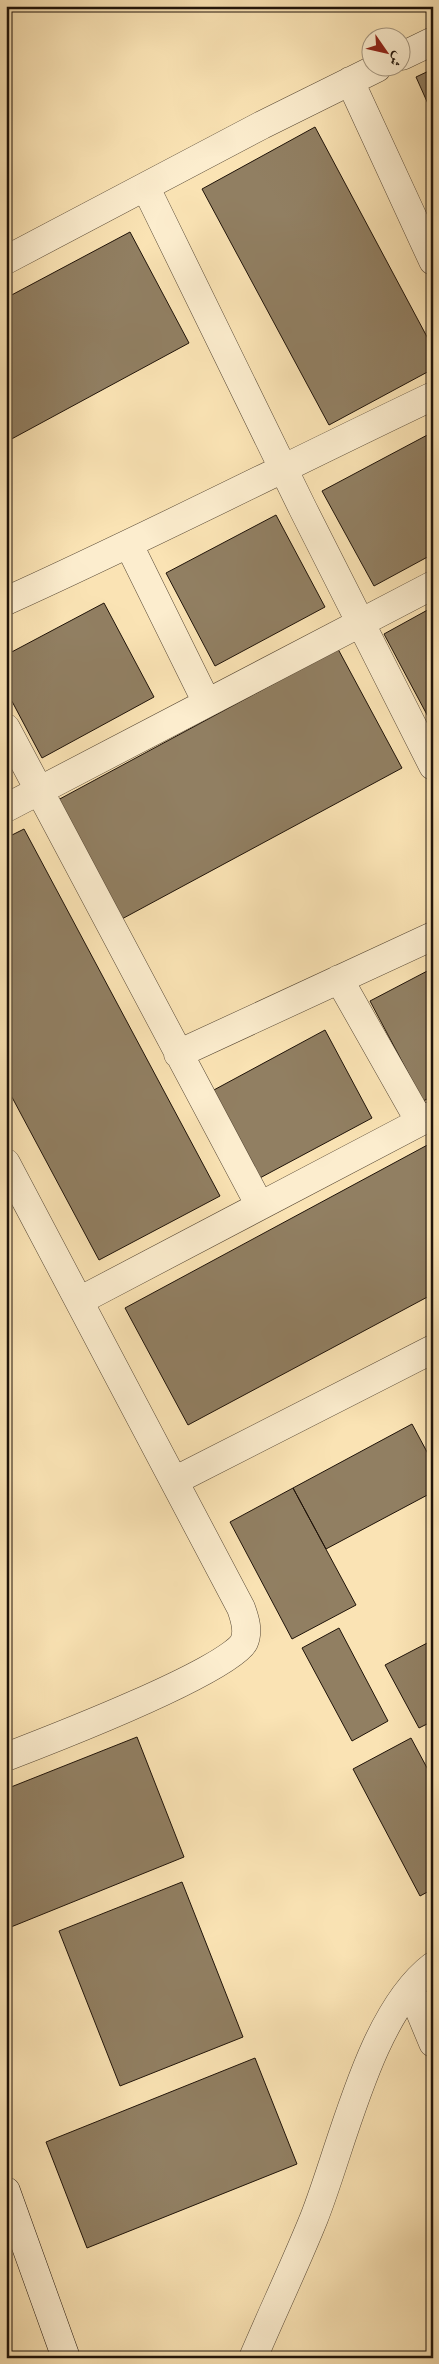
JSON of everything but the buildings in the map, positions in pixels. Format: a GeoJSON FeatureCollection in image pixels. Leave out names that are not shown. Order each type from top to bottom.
{"type":"FeatureCollection","features":[{"type":"Feature","properties":{"kind":"street"},"geometry":{"type":"LineString","coordinates":[[412,51],[433,41]]}},
{"type":"Feature","properties":{"kind":"street"},"geometry":{"type":"LineString","coordinates":[[6,260],[146,188],[262,125],[362,75]]}},
{"type":"Feature","properties":{"kind":"street"},"geometry":{"type":"LineString","coordinates":[[350,81],[433,261]]}},
{"type":"Feature","properties":{"kind":"street"},"geometry":{"type":"LineString","coordinates":[[146,188],[283,468],[433,766]]}},
{"type":"Feature","properties":{"kind":"street"},"geometry":{"type":"LineString","coordinates":[[6,601],[129,545],[433,396]]}},
{"type":"Feature","properties":{"kind":"street"},"geometry":{"type":"LineString","coordinates":[[129,545],[207,703]]}},
{"type":"Feature","properties":{"kind":"street"},"geometry":{"type":"LineString","coordinates":[[6,808],[433,585]]}},
{"type":"Feature","properties":{"kind":"street"},"geometry":{"type":"LineString","coordinates":[[6,728],[260,1206]]}},
{"type":"Feature","properties":{"kind":"street"},"geometry":{"type":"LineString","coordinates":[[178,1054],[433,936]]}},
{"type":"Feature","properties":{"kind":"street"},"geometry":{"type":"LineString","coordinates":[[79,1301],[426,1118],[339,979]]}},
{"type":"Feature","properties":{"kind":"street"},"geometry":{"type":"LineString","coordinates":[[6,1163],[241,1608],[246,1630],[244,1642],[234,1654],[190,1679],[6,1757]]}},
{"type":"Feature","properties":{"kind":"street"},"geometry":{"type":"LineString","coordinates":[[174,1481],[433,1349]]}},
{"type":"Feature","properties":{"kind":"street"},"geometry":{"type":"LineString","coordinates":[[253,2358],[314,2218],[364,2074],[396,2008],[425,1972],[433,1966]]}},
{"type":"Feature","properties":{"kind":"street"},"geometry":{"type":"LineString","coordinates":[[411,1990],[433,2043]]}},
{"type":"Feature","properties":{"kind":"street"},"geometry":{"type":"LineString","coordinates":[[6,2191],[66,2358]]}}]}
